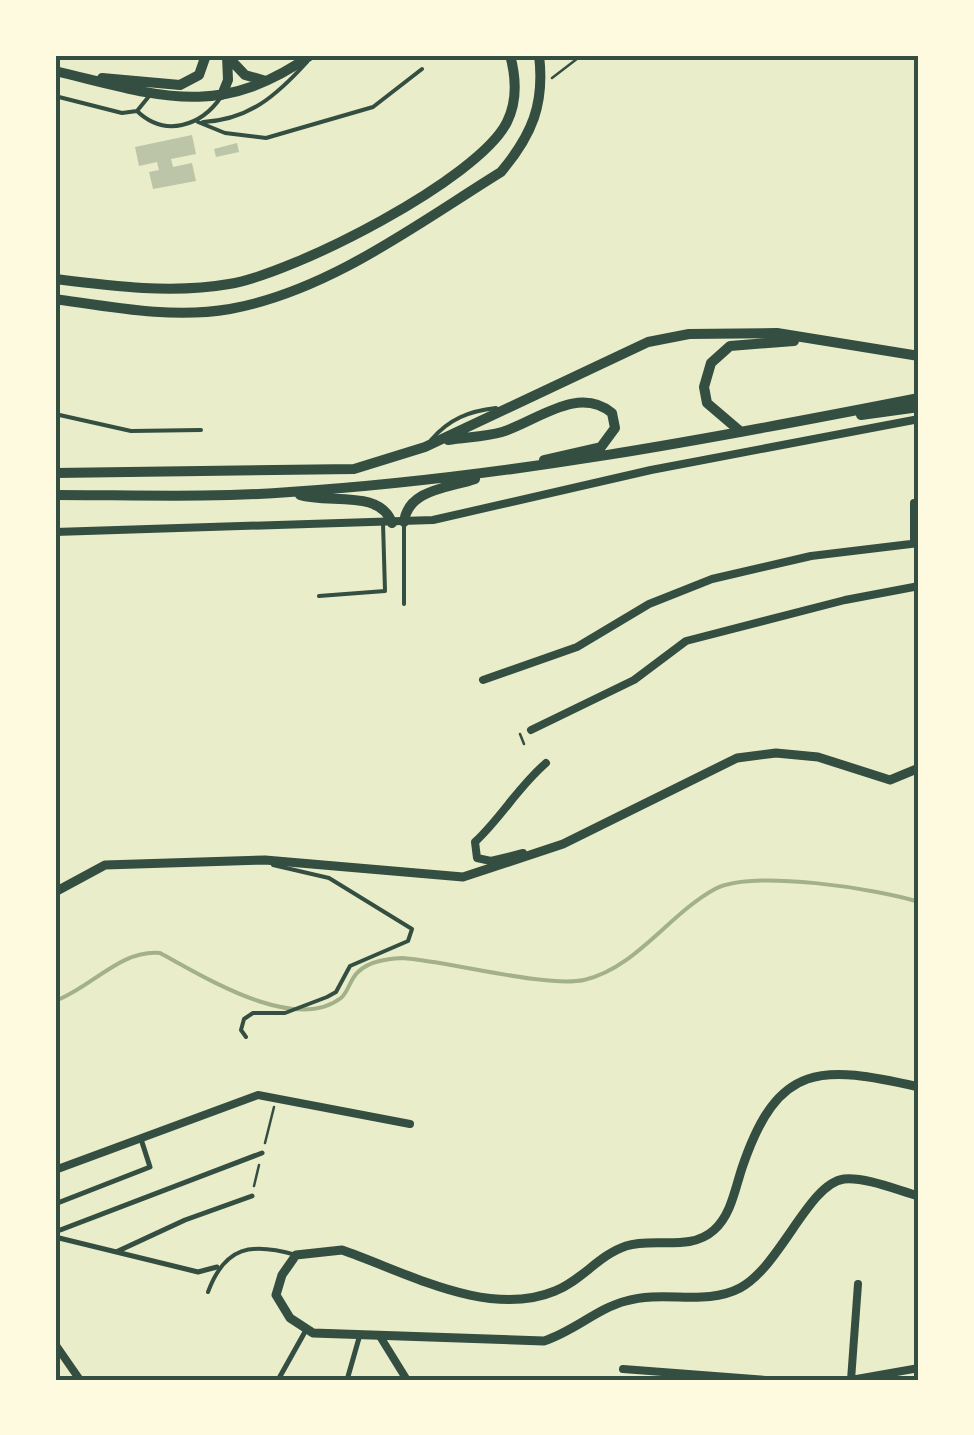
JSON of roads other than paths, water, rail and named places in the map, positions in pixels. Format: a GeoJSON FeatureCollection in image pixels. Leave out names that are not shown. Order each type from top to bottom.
{"type":"FeatureCollection","features":[{"type":"Feature","properties":{"kind":"main road"},"geometry":{"type":"LineString","coordinates":[[86,78],[127,78],[167,86],[190,82],[206,64],[206,55]]}},
{"type":"Feature","properties":{"kind":"main road"},"geometry":{"type":"LineString","coordinates":[[55,71],[151,94],[200,100],[266,81],[312,55]]}},
{"type":"Feature","properties":{"kind":"main road"},"geometry":{"type":"LineString","coordinates":[[55,278],[167,288],[232,284],[332,250],[472,162],[492,142],[513,106],[510,55]]}},
{"type":"Feature","properties":{"kind":"main road"},"geometry":{"type":"LineString","coordinates":[[55,298],[165,313],[213,310],[264,300],[324,278],[501,172],[533,128],[543,85],[539,55]]}},
{"type":"Feature","properties":{"kind":"main road"},"geometry":{"type":"LineString","coordinates":[[227,56],[245,75],[266,81]]}},
{"type":"Feature","properties":{"kind":"main road"},"geometry":{"type":"LineString","coordinates":[[222,95],[228,80],[227,56]]}},
{"type":"Feature","properties":{"kind":"main road"},"geometry":{"type":"LineString","coordinates":[[55,473],[354,470],[425,448],[648,342],[724,330],[919,356]]}},
{"type":"Feature","properties":{"kind":"main road"},"geometry":{"type":"LineString","coordinates":[[741,432],[708,403],[706,372],[720,353],[730,346],[752,342],[820,341]]}},
{"type":"Feature","properties":{"kind":"main road"},"geometry":{"type":"LineString","coordinates":[[55,495],[289,492],[489,473],[593,460],[919,398]]}},
{"type":"Feature","properties":{"kind":"main road"},"geometry":{"type":"LineString","coordinates":[[289,492],[320,501],[374,502],[384,507],[393,523],[418,496],[489,473],[600,447],[615,428],[612,413],[590,400],[574,402],[506,431],[437,442]]}},
{"type":"Feature","properties":{"kind":"main road"},"geometry":{"type":"LineString","coordinates":[[790,423],[919,407]]}},
{"type":"Feature","properties":{"kind":"street"},"geometry":{"type":"LineString","coordinates":[[55,532],[393,523],[484,510],[651,470],[919,418]]}},
{"type":"Feature","properties":{"kind":"street"},"geometry":{"type":"LineString","coordinates":[[483,680],[577,647],[649,604],[712,579],[811,556],[916,543],[916,503]]}},
{"type":"Feature","properties":{"kind":"street"},"geometry":{"type":"LineString","coordinates":[[531,730],[634,680],[686,641],[845,600],[919,586]]}},
{"type":"Feature","properties":{"kind":"street"},"geometry":{"type":"LineString","coordinates":[[55,892],[104,865],[264,860],[463,878],[563,844],[736,758],[776,753],[818,757],[890,780],[919,768]]}},
{"type":"Feature","properties":{"kind":"street"},"geometry":{"type":"LineString","coordinates":[[546,763],[522,784],[494,825],[475,842],[477,858],[491,861],[563,844]]}},
{"type":"Feature","properties":{"kind":"street"},"geometry":{"type":"LineString","coordinates":[[919,1086],[842,1072],[823,1072],[799,1082],[778,1100],[754,1135],[726,1216],[713,1232],[685,1242],[624,1246],[545,1294],[505,1301],[438,1284],[342,1250],[324,1248],[296,1254],[282,1274],[276,1296],[290,1318],[306,1330],[360,1338],[544,1341],[572,1332],[621,1302],[662,1293],[709,1298],[740,1288],[772,1264],[811,1202],[829,1184],[846,1178],[919,1196]]}},
{"type":"Feature","properties":{"kind":"street"},"geometry":{"type":"LineString","coordinates":[[55,1170],[258,1095],[410,1124]]}},
{"type":"Feature","properties":{"kind":"street"},"geometry":{"type":"LineString","coordinates":[[55,1204],[150,1167],[140,1138]]}},
{"type":"Feature","properties":{"kind":"street"},"geometry":{"type":"LineString","coordinates":[[55,1234],[262,1153]]}},
{"type":"Feature","properties":{"kind":"street"},"geometry":{"type":"LineString","coordinates":[[113,1253],[185,1220],[252,1196]]}},
{"type":"Feature","properties":{"kind":"street"},"geometry":{"type":"LineString","coordinates":[[55,1234],[113,1253],[198,1272],[217,1268]]}},
{"type":"Feature","properties":{"kind":"street"},"geometry":{"type":"LineString","coordinates":[[858,1284],[851,1380],[919,1368]]}},
{"type":"Feature","properties":{"kind":"street"},"geometry":{"type":"LineString","coordinates":[[278,1380],[306,1330]]}},
{"type":"Feature","properties":{"kind":"street"},"geometry":{"type":"LineString","coordinates":[[348,1380],[360,1338]]}},
{"type":"Feature","properties":{"kind":"street"},"geometry":{"type":"LineString","coordinates":[[381,1338],[407,1380]]}},
{"type":"Feature","properties":{"kind":"street"},"geometry":{"type":"LineString","coordinates":[[55,1344],[80,1380]]}},
{"type":"Feature","properties":{"kind":"street"},"geometry":{"type":"LineString","coordinates":[[624,1369],[766,1380]]}},
{"type":"Feature","properties":{"kind":"lane"},"geometry":{"type":"LineString","coordinates":[[137,111],[148,121],[176,126],[230,121],[265,103],[312,55]]}},
{"type":"Feature","properties":{"kind":"lane"},"geometry":{"type":"LineString","coordinates":[[198,122],[224,132],[266,138],[373,107],[422,69]]}},
{"type":"Feature","properties":{"kind":"lane"},"geometry":{"type":"LineString","coordinates":[[55,96],[122,113],[137,111],[151,94],[167,86]]}},
{"type":"Feature","properties":{"kind":"lane"},"geometry":{"type":"LineString","coordinates":[[198,122],[222,95]]}},
{"type":"Feature","properties":{"kind":"lane"},"geometry":{"type":"LineString","coordinates":[[425,448],[446,424],[476,410],[511,407]]}},
{"type":"Feature","properties":{"kind":"lane"},"geometry":{"type":"LineString","coordinates":[[55,414],[130,430],[201,430]]}},
{"type":"Feature","properties":{"kind":"lane"},"geometry":{"type":"LineString","coordinates":[[319,596],[385,592],[393,523]]}},
{"type":"Feature","properties":{"kind":"lane"},"geometry":{"type":"LineString","coordinates":[[393,523],[404,604]]}},
{"type":"Feature","properties":{"kind":"lane"},"geometry":{"type":"LineString","coordinates":[[246,1037],[241,1030],[244,1019],[253,1013],[284,1013],[327,997],[336,992],[350,966],[408,941],[412,929],[329,878],[284,871],[264,860]]}},
{"type":"Feature","properties":{"kind":"lane"},"geometry":{"type":"LineString","coordinates":[[208,1292],[217,1268],[232,1254],[271,1248],[296,1254]]}},
{"type":"Feature","properties":{"kind":"waterway"},"geometry":{"type":"LineString","coordinates":[[55,1001],[119,963],[146,953],[160,953],[249,998],[299,1009],[321,1007],[341,998],[362,968],[396,958],[546,980],[584,980],[620,964],[698,900],[732,883],[816,883],[919,902]]}}]}
